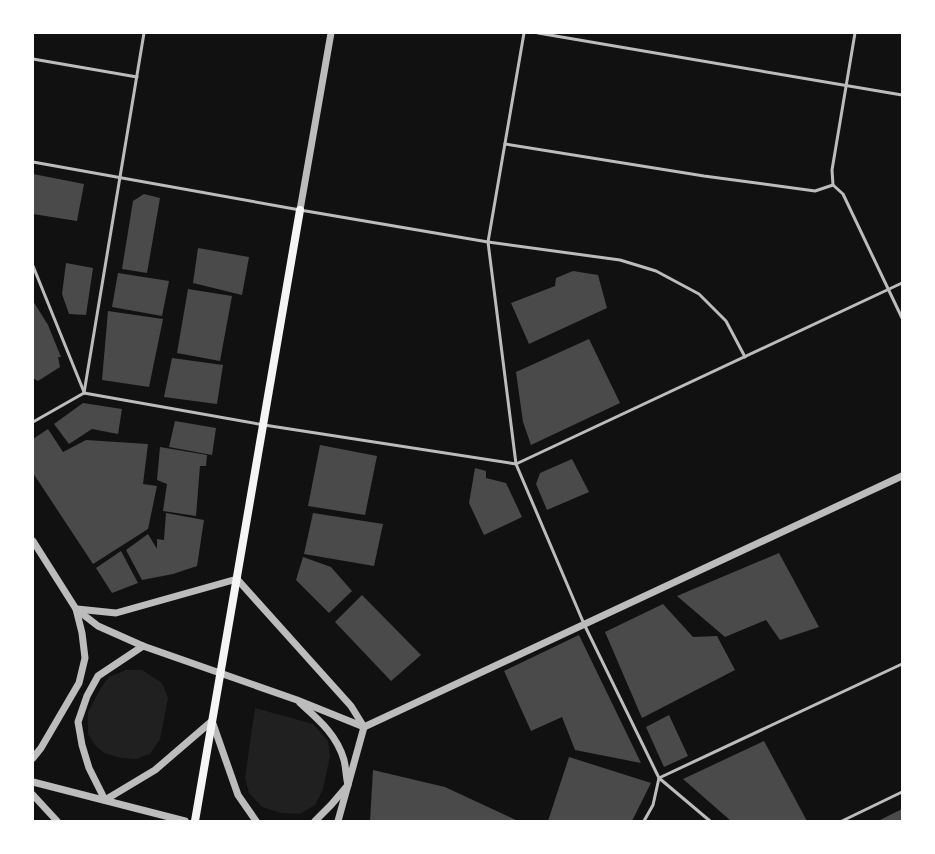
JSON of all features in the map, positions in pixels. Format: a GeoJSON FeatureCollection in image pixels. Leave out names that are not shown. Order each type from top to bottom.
{"type":"FeatureCollection","features":[{"type":"Feature","properties":{"kind":"main road"},"geometry":{"type":"LineString","coordinates":[[195,821],[300,210]]}},
{"type":"Feature","properties":{"kind":"street"},"geometry":{"type":"LineString","coordinates":[[300,210],[331,33]]}},
{"type":"Feature","properties":{"kind":"street"},"geometry":{"type":"LineString","coordinates":[[76,609],[98,626],[143,646],[297,700],[364,727],[902,476]]}},
{"type":"Feature","properties":{"kind":"street"},"geometry":{"type":"LineString","coordinates":[[33,541],[76,609],[82,632],[85,658],[79,683],[41,748],[33,758]]}},
{"type":"Feature","properties":{"kind":"street"},"geometry":{"type":"LineString","coordinates":[[76,609],[116,613],[237,579],[351,706],[364,727],[338,821]]}},
{"type":"Feature","properties":{"kind":"street"},"geometry":{"type":"LineString","coordinates":[[105,800],[89,768],[82,745],[78,722],[87,696],[98,676],[143,646]]}},
{"type":"Feature","properties":{"kind":"street"},"geometry":{"type":"LineString","coordinates":[[297,700],[323,723],[337,741],[344,760],[348,785],[331,806],[315,821]]}},
{"type":"Feature","properties":{"kind":"street"},"geometry":{"type":"LineString","coordinates":[[105,800],[155,770],[212,721],[238,795],[256,821]]}},
{"type":"Feature","properties":{"kind":"street"},"geometry":{"type":"LineString","coordinates":[[33,782],[185,821]]}},
{"type":"Feature","properties":{"kind":"street"},"geometry":{"type":"LineString","coordinates":[[33,795],[57,821]]}},
{"type":"Feature","properties":{"kind":"lane"},"geometry":{"type":"LineString","coordinates":[[84,393],[144,33]]}},
{"type":"Feature","properties":{"kind":"lane"},"geometry":{"type":"LineString","coordinates":[[524,33],[488,242],[516,464],[584,624],[659,778],[710,821]]}},
{"type":"Feature","properties":{"kind":"lane"},"geometry":{"type":"LineString","coordinates":[[538,33],[902,95]]}},
{"type":"Feature","properties":{"kind":"lane"},"geometry":{"type":"LineString","coordinates":[[855,33],[832,170],[833,185],[843,194],[902,318]]}},
{"type":"Feature","properties":{"kind":"lane"},"geometry":{"type":"LineString","coordinates":[[33,59],[137,77]]}},
{"type":"Feature","properties":{"kind":"lane"},"geometry":{"type":"LineString","coordinates":[[505,144],[704,176],[815,191],[833,185]]}},
{"type":"Feature","properties":{"kind":"lane"},"geometry":{"type":"LineString","coordinates":[[33,162],[488,242],[620,260],[656,271],[700,294],[726,321],[744,357]]}},
{"type":"Feature","properties":{"kind":"lane"},"geometry":{"type":"LineString","coordinates":[[33,266],[84,393]]}},
{"type":"Feature","properties":{"kind":"lane"},"geometry":{"type":"LineString","coordinates":[[33,422],[84,393],[264,425],[516,464],[902,283]]}},
{"type":"Feature","properties":{"kind":"lane"},"geometry":{"type":"LineString","coordinates":[[659,778],[902,664]]}},
{"type":"Feature","properties":{"kind":"lane"},"geometry":{"type":"LineString","coordinates":[[644,821],[652,805],[659,778]]}},
{"type":"Feature","properties":{"kind":"lane"},"geometry":{"type":"LineString","coordinates":[[842,821],[902,792]]}},
{"type":"Feature","properties":{"kind":"shaded area"},"geometry":{"type":"Polygon","coordinates":[[[126,670],[142,670],[162,683],[168,698],[160,739],[150,754],[136,759],[121,758],[104,753],[95,745],[88,734],[88,712],[101,688],[109,677],[126,670]]]}},
{"type":"Feature","properties":{"kind":"shaded area"},"geometry":{"type":"Polygon","coordinates":[[[255,708],[313,724],[328,741],[330,756],[323,789],[315,805],[300,814],[281,813],[262,807],[249,793],[245,778],[255,708]]]}},
{"type":"Feature","properties":{"kind":"building"},"geometry":{"type":"Polygon","coordinates":[[[33,174],[84,184],[77,221],[33,214],[33,174]]]}},
{"type":"Feature","properties":{"kind":"building"},"geometry":{"type":"Polygon","coordinates":[[[144,194],[160,198],[147,273],[122,269],[133,201],[144,194]]]}},
{"type":"Feature","properties":{"kind":"building"},"geometry":{"type":"Polygon","coordinates":[[[198,248],[249,257],[242,295],[193,283],[198,248]]]}},
{"type":"Feature","properties":{"kind":"building"},"geometry":{"type":"Polygon","coordinates":[[[66,263],[93,268],[86,315],[69,314],[62,294],[66,263]]]}},
{"type":"Feature","properties":{"kind":"building"},"geometry":{"type":"Polygon","coordinates":[[[573,271],[598,275],[607,308],[529,344],[511,303],[555,286],[556,278],[573,271]]]}},
{"type":"Feature","properties":{"kind":"building"},"geometry":{"type":"Polygon","coordinates":[[[118,273],[169,281],[162,316],[112,307],[118,273]]]}},
{"type":"Feature","properties":{"kind":"building"},"geometry":{"type":"Polygon","coordinates":[[[188,289],[232,296],[220,361],[177,353],[188,289]]]}},
{"type":"Feature","properties":{"kind":"building"},"geometry":{"type":"Polygon","coordinates":[[[33,301],[48,325],[61,357],[58,357],[60,367],[38,381],[33,378],[33,301]]]}},
{"type":"Feature","properties":{"kind":"building"},"geometry":{"type":"Polygon","coordinates":[[[108,311],[163,319],[149,387],[102,380],[108,311]]]}},
{"type":"Feature","properties":{"kind":"building"},"geometry":{"type":"Polygon","coordinates":[[[589,339],[620,403],[531,445],[523,422],[516,372],[589,339]]]}},
{"type":"Feature","properties":{"kind":"building"},"geometry":{"type":"Polygon","coordinates":[[[172,358],[223,365],[217,404],[164,397],[172,358]]]}},
{"type":"Feature","properties":{"kind":"building"},"geometry":{"type":"Polygon","coordinates":[[[83,403],[122,409],[118,434],[92,429],[69,444],[54,424],[83,403]]]}},
{"type":"Feature","properties":{"kind":"building"},"geometry":{"type":"Polygon","coordinates":[[[175,421],[216,428],[212,455],[169,447],[175,421]]]}},
{"type":"Feature","properties":{"kind":"building"},"geometry":{"type":"Polygon","coordinates":[[[48,429],[63,452],[86,440],[148,444],[143,484],[157,486],[148,529],[93,564],[33,473],[33,439],[48,429]]]}},
{"type":"Feature","properties":{"kind":"building"},"geometry":{"type":"Polygon","coordinates":[[[320,445],[377,456],[365,515],[308,506],[320,445]]]}},
{"type":"Feature","properties":{"kind":"building"},"geometry":{"type":"Polygon","coordinates":[[[160,447],[207,455],[206,466],[200,466],[196,516],[163,511],[167,484],[157,480],[160,447]]]}},
{"type":"Feature","properties":{"kind":"building"},"geometry":{"type":"Polygon","coordinates":[[[572,459],[589,492],[547,510],[536,484],[540,473],[572,459]]]}},
{"type":"Feature","properties":{"kind":"building"},"geometry":{"type":"Polygon","coordinates":[[[475,468],[486,471],[486,478],[506,483],[522,517],[484,535],[469,503],[475,468]]]}},
{"type":"Feature","properties":{"kind":"building"},"geometry":{"type":"Polygon","coordinates":[[[166,513],[204,520],[197,566],[173,574],[142,580],[126,550],[148,534],[157,549],[157,539],[164,540],[166,513]]]}},
{"type":"Feature","properties":{"kind":"building"},"geometry":{"type":"Polygon","coordinates":[[[313,513],[383,524],[374,566],[304,554],[313,513]]]}},
{"type":"Feature","properties":{"kind":"building"},"geometry":{"type":"Polygon","coordinates":[[[121,551],[138,583],[112,593],[96,568],[121,551]]]}},
{"type":"Feature","properties":{"kind":"building"},"geometry":{"type":"Polygon","coordinates":[[[779,553],[819,627],[780,640],[766,620],[725,637],[677,596],[779,553]]]}},
{"type":"Feature","properties":{"kind":"building"},"geometry":{"type":"Polygon","coordinates":[[[303,557],[331,567],[352,591],[329,613],[296,580],[303,557]]]}},
{"type":"Feature","properties":{"kind":"building"},"geometry":{"type":"Polygon","coordinates":[[[362,595],[421,655],[391,681],[335,622],[362,595]]]}},
{"type":"Feature","properties":{"kind":"building"},"geometry":{"type":"Polygon","coordinates":[[[663,604],[693,637],[717,636],[735,670],[642,718],[605,632],[663,604]]]}},
{"type":"Feature","properties":{"kind":"building"},"geometry":{"type":"Polygon","coordinates":[[[579,635],[641,763],[575,750],[562,717],[531,731],[504,671],[579,635]]]}},
{"type":"Feature","properties":{"kind":"building"},"geometry":{"type":"Polygon","coordinates":[[[669,715],[688,756],[664,767],[646,727],[669,715]]]}},
{"type":"Feature","properties":{"kind":"building"},"geometry":{"type":"Polygon","coordinates":[[[764,741],[807,821],[731,821],[683,779],[764,741]]]}},
{"type":"Feature","properties":{"kind":"building"},"geometry":{"type":"Polygon","coordinates":[[[569,757],[651,783],[632,821],[548,821],[569,757]]]}},
{"type":"Feature","properties":{"kind":"building"},"geometry":{"type":"Polygon","coordinates":[[[373,770],[445,787],[518,821],[370,821],[373,770]]]}},
{"type":"Feature","properties":{"kind":"building"},"geometry":{"type":"Polygon","coordinates":[[[902,809],[902,821],[878,821],[902,809]]]}}]}
